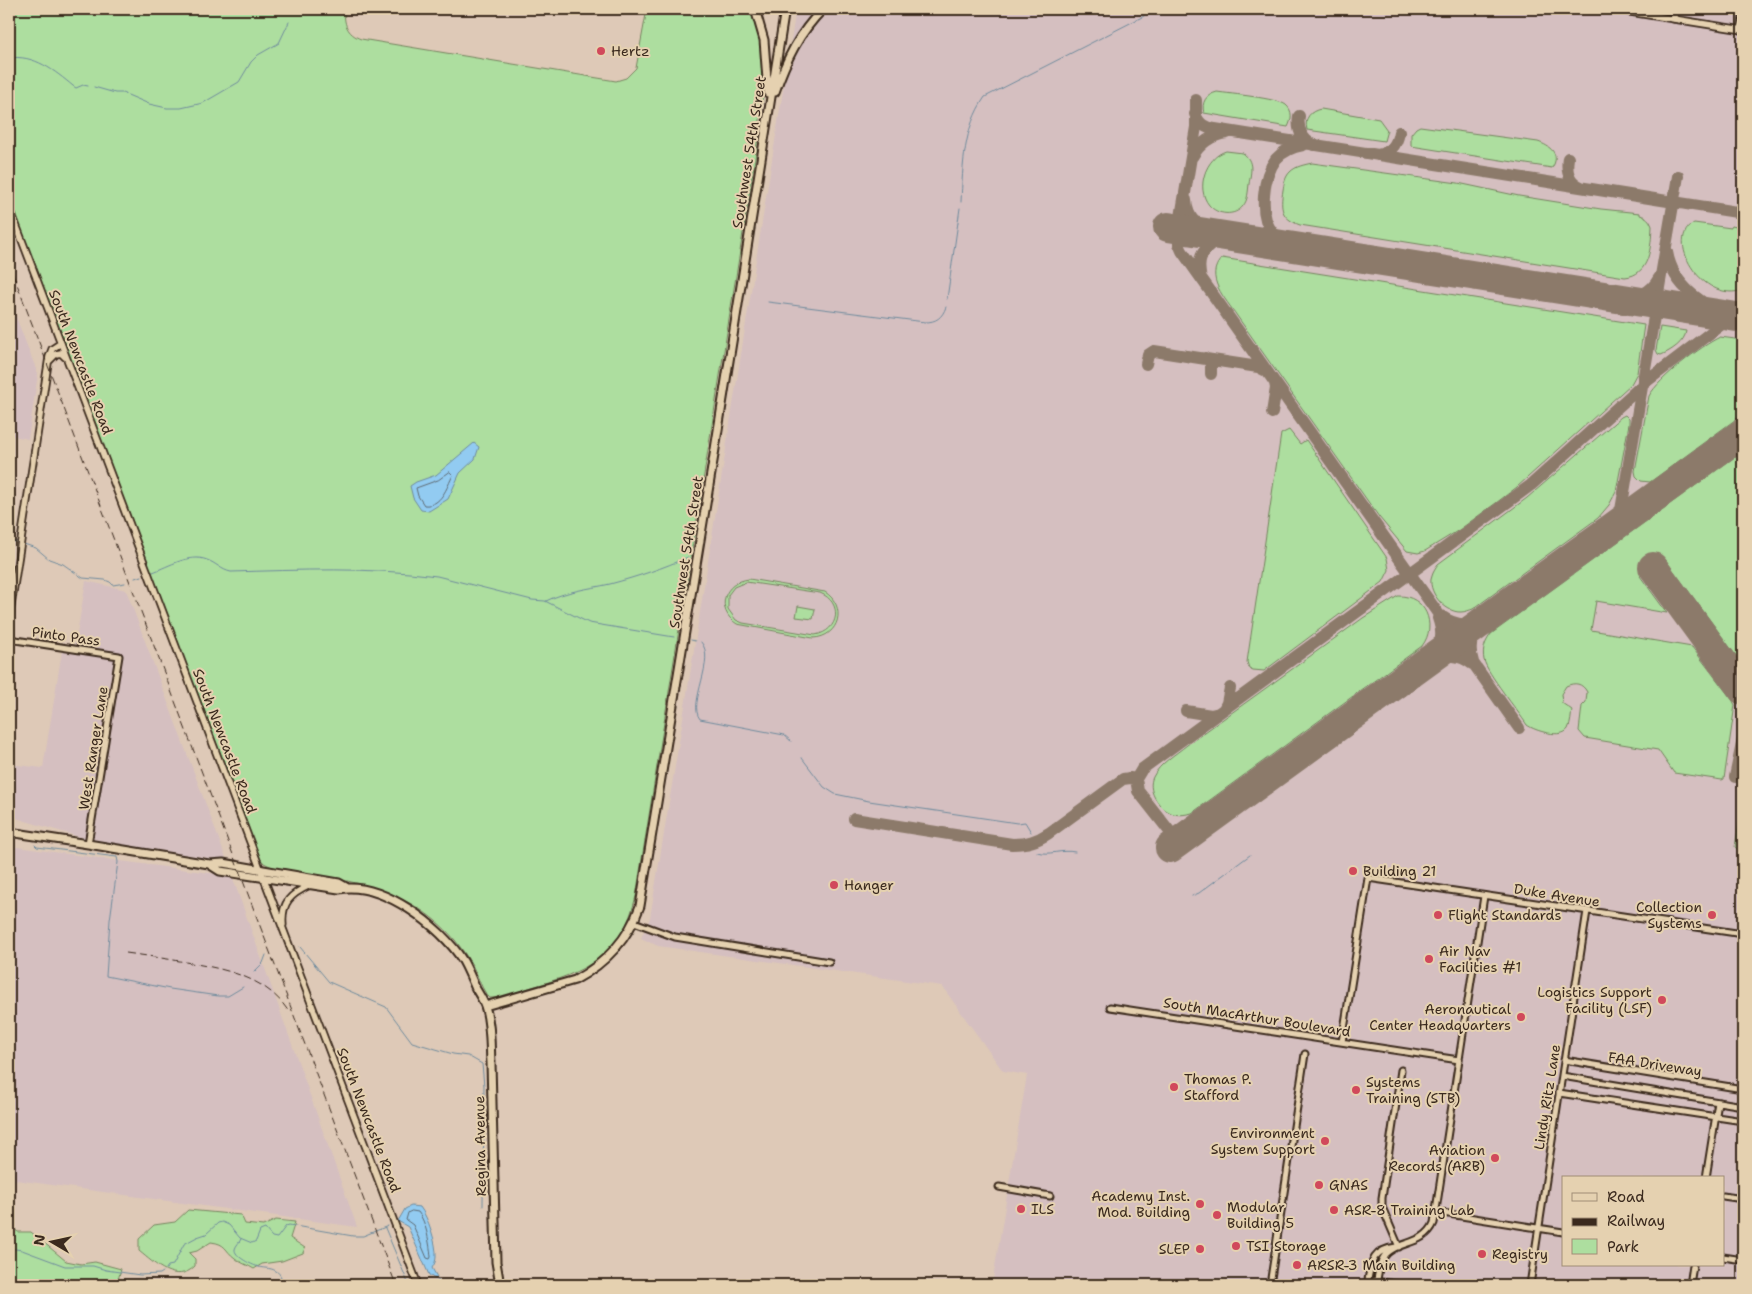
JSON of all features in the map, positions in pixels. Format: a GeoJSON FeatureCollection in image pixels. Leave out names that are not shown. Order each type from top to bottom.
{"type":"FeatureCollection","features":[{"type":"Feature","properties":{"kind":"main road"},"geometry":{"type":"LineString","coordinates":[[755,9],[765,51],[768,108]]}},
{"type":"Feature","properties":{"kind":"main road","name":"Southwest 54th Street"},"geometry":{"type":"LineString","coordinates":[[485,1006],[575,980],[587,973],[599,965],[618,947],[634,922],[640,906],[785,9]]}},
{"type":"Feature","properties":{"kind":"main road"},"geometry":{"type":"LineString","coordinates":[[768,108],[795,44],[822,9]]}},
{"type":"Feature","properties":{"kind":"main road"},"geometry":{"type":"LineString","coordinates":[[9,832],[209,864],[223,863],[260,869],[339,883],[346,887],[370,891],[404,906],[430,925],[447,941],[463,961],[485,1006]]}},
{"type":"Feature","properties":{"kind":"main road"},"geometry":{"type":"LineString","coordinates":[[209,864],[220,871],[339,889],[346,887]]}},
{"type":"Feature","properties":{"kind":"main road","name":"Regina Avenue"},"geometry":{"type":"LineString","coordinates":[[485,1006],[492,1063],[496,1262],[500,1285]]}},
{"type":"Feature","properties":{"kind":"street"},"geometry":{"type":"LineString","coordinates":[[1611,9],[1742,30],[1743,17]]}},
{"type":"Feature","properties":{"kind":"street"},"geometry":{"type":"LineString","coordinates":[[1674,19],[1675,9]]}},
{"type":"Feature","properties":{"kind":"street","name":"South Newcastle Road"},"geometry":{"type":"LineString","coordinates":[[9,206],[418,1285]]}},
{"type":"Feature","properties":{"kind":"street"},"geometry":{"type":"LineString","coordinates":[[9,619],[48,363],[52,349],[61,343]]}},
{"type":"Feature","properties":{"kind":"street"},"geometry":{"type":"LineString","coordinates":[[48,363],[58,353],[67,358]]}},
{"type":"Feature","properties":{"kind":"street","name":"Pinto Pass"},"geometry":{"type":"LineString","coordinates":[[9,639],[119,656]]}},
{"type":"Feature","properties":{"kind":"street","name":"West Ranger Lane"},"geometry":{"type":"LineString","coordinates":[[88,844],[119,656]]}},
{"type":"Feature","properties":{"kind":"street","name":"Duke Avenue"},"geometry":{"type":"LineString","coordinates":[[1342,1042],[1368,878],[1743,934]]}},
{"type":"Feature","properties":{"kind":"street"},"geometry":{"type":"LineString","coordinates":[[284,932],[283,911],[287,901],[292,895],[310,884]]}},
{"type":"Feature","properties":{"kind":"street"},"geometry":{"type":"LineString","coordinates":[[1376,1283],[1381,1260],[1386,1254],[1421,1238],[1427,1234],[1434,1223],[1484,896]]}},
{"type":"Feature","properties":{"kind":"street","name":"Lindy Ritz Lane"},"geometry":{"type":"LineString","coordinates":[[1530,1285],[1587,911]]}},
{"type":"Feature","properties":{"kind":"street"},"geometry":{"type":"LineString","coordinates":[[634,922],[675,937],[829,962]]}},
{"type":"Feature","properties":{"kind":"street","name":"South MacArthur Boulevard"},"geometry":{"type":"LineString","coordinates":[[1110,1007],[1458,1060]]}},
{"type":"Feature","properties":{"kind":"street"},"geometry":{"type":"LineString","coordinates":[[1270,1285],[1305,1054]]}},
{"type":"Feature","properties":{"kind":"street","name":"FAA Driveway"},"geometry":{"type":"LineString","coordinates":[[1564,1060],[1743,1089]]}},
{"type":"Feature","properties":{"kind":"street"},"geometry":{"type":"LineString","coordinates":[[1399,1247],[1382,1207],[1382,1198],[1401,1070]]}},
{"type":"Feature","properties":{"kind":"street"},"geometry":{"type":"LineString","coordinates":[[1562,1076],[1743,1106]]}},
{"type":"Feature","properties":{"kind":"street"},"geometry":{"type":"LineString","coordinates":[[1559,1094],[1743,1121]]}},
{"type":"Feature","properties":{"kind":"street"},"geometry":{"type":"LineString","coordinates":[[1706,1176],[1718,1102]]}},
{"type":"Feature","properties":{"kind":"street"},"geometry":{"type":"LineString","coordinates":[[998,1187],[1050,1196]]}},
{"type":"Feature","properties":{"kind":"street"},"geometry":{"type":"LineString","coordinates":[[1724,1196],[1743,1199]]}},
{"type":"Feature","properties":{"kind":"street"},"geometry":{"type":"LineString","coordinates":[[1436,1212],[1562,1232]]}},
{"type":"Feature","properties":{"kind":"street"},"geometry":{"type":"LineString","coordinates":[[1399,1247],[1387,1248],[1375,1256],[1368,1282],[1403,1285]]}},
{"type":"Feature","properties":{"kind":"street"},"geometry":{"type":"LineString","coordinates":[[1724,1257],[1743,1260]]}},
{"type":"Feature","properties":{"kind":"street"},"geometry":{"type":"LineString","coordinates":[[1690,1285],[1693,1266]]}},
{"type":"Feature","properties":{"kind":"shaded area"},"geometry":{"type":"Polygon","coordinates":[[[796,9],[1743,9],[1743,1285],[992,1285],[1027,1075],[1003,1071],[942,986],[658,946],[641,938],[650,918],[796,9]]]}},
{"type":"Feature","properties":{"kind":"shaded area"},"geometry":{"type":"Polygon","coordinates":[[[9,299],[38,374],[28,439],[9,435],[9,299]]]}},
{"type":"Feature","properties":{"kind":"shaded area"},"geometry":{"type":"Polygon","coordinates":[[[86,581],[126,590],[227,861],[86,839],[9,816],[9,764],[43,768],[62,651],[74,652],[86,581]]]}},
{"type":"Feature","properties":{"kind":"shaded area"},"geometry":{"type":"Polygon","coordinates":[[[9,846],[232,876],[357,1227],[9,1179],[9,846]]]}},
{"type":"Feature","properties":{"kind":"green space"},"geometry":{"type":"Polygon","coordinates":[[[9,9],[345,9],[345,23],[349,31],[361,39],[616,81],[626,78],[636,68],[647,9],[753,9],[761,38],[765,80],[756,152],[636,896],[630,917],[611,947],[585,967],[569,975],[506,996],[490,998],[487,996],[470,962],[455,940],[436,921],[416,907],[395,896],[348,881],[274,868],[264,863],[257,855],[9,200],[9,9]]]}},
{"type":"Feature","properties":{"kind":"green space"},"geometry":{"type":"Polygon","coordinates":[[[1217,92],[1264,98],[1286,105],[1291,112],[1288,127],[1204,113],[1203,106],[1205,100],[1217,92]]]}},
{"type":"Feature","properties":{"kind":"green space"},"geometry":{"type":"Polygon","coordinates":[[[1321,109],[1379,119],[1387,130],[1384,141],[1307,130],[1306,122],[1311,113],[1321,109]]]}},
{"type":"Feature","properties":{"kind":"green space"},"geometry":{"type":"Polygon","coordinates":[[[1420,126],[1538,142],[1553,151],[1555,155],[1554,163],[1552,168],[1411,146],[1411,134],[1420,126]]]}},
{"type":"Feature","properties":{"kind":"green space"},"geometry":{"type":"Polygon","coordinates":[[[1226,151],[1243,153],[1249,160],[1251,171],[1245,204],[1240,210],[1235,212],[1221,213],[1209,205],[1205,198],[1203,182],[1208,166],[1219,154],[1226,151]]]}},
{"type":"Feature","properties":{"kind":"green space"},"geometry":{"type":"Polygon","coordinates":[[[1312,163],[1458,183],[1519,196],[1640,213],[1640,215],[1648,219],[1652,226],[1648,259],[1640,271],[1625,277],[1300,225],[1285,216],[1283,212],[1284,185],[1287,176],[1292,170],[1312,163]]]}},
{"type":"Feature","properties":{"kind":"green space"},"geometry":{"type":"Polygon","coordinates":[[[1694,223],[1743,228],[1743,290],[1728,292],[1714,288],[1692,268],[1683,242],[1686,231],[1694,223]]]}},
{"type":"Feature","properties":{"kind":"green space"},"geometry":{"type":"Polygon","coordinates":[[[1222,258],[1644,325],[1637,373],[1631,384],[1517,487],[1459,530],[1425,551],[1418,553],[1407,551],[1379,517],[1222,295],[1215,280],[1215,273],[1217,265],[1222,258]]]}},
{"type":"Feature","properties":{"kind":"green space"},"geometry":{"type":"Polygon","coordinates":[[[1660,327],[1686,331],[1683,339],[1673,349],[1661,355],[1656,350],[1660,327]]]}},
{"type":"Feature","properties":{"kind":"green space"},"geometry":{"type":"Polygon","coordinates":[[[1720,337],[1743,340],[1743,414],[1650,482],[1641,481],[1636,476],[1635,471],[1649,396],[1662,380],[1681,363],[1702,347],[1720,337]]]}},
{"type":"Feature","properties":{"kind":"green space"},"geometry":{"type":"Polygon","coordinates":[[[1625,415],[1629,419],[1629,424],[1616,492],[1609,505],[1598,518],[1473,609],[1463,612],[1455,611],[1443,605],[1434,594],[1431,581],[1433,572],[1438,564],[1527,498],[1625,415]]]}},
{"type":"Feature","properties":{"kind":"green space"},"geometry":{"type":"Polygon","coordinates":[[[1289,430],[1300,444],[1306,440],[1387,558],[1389,570],[1383,582],[1264,671],[1253,670],[1249,668],[1247,662],[1281,434],[1289,430]]]}},
{"type":"Feature","properties":{"kind":"green space"},"geometry":{"type":"Polygon","coordinates":[[[1743,451],[1743,665],[1665,559],[1640,576],[1667,613],[1596,601],[1591,630],[1692,647],[1735,705],[1724,779],[1674,773],[1658,750],[1585,738],[1579,731],[1582,706],[1586,702],[1587,692],[1578,684],[1566,686],[1561,694],[1562,703],[1572,710],[1569,727],[1565,732],[1548,733],[1527,725],[1486,666],[1483,656],[1484,649],[1491,634],[1743,451]]]}},
{"type":"Feature","properties":{"kind":"green space"},"geometry":{"type":"Polygon","coordinates":[[[749,579],[825,592],[832,598],[838,612],[834,627],[822,636],[813,638],[737,624],[730,618],[724,604],[728,591],[740,581],[749,579]],[[746,582],[734,587],[728,595],[728,609],[736,620],[743,623],[815,635],[830,628],[836,616],[832,603],[820,593],[746,582]]]}},
{"type":"Feature","properties":{"kind":"green space"},"geometry":{"type":"Polygon","coordinates":[[[1398,596],[1415,600],[1426,613],[1429,629],[1427,638],[1422,646],[1192,813],[1174,814],[1161,806],[1154,797],[1151,782],[1163,764],[1363,618],[1398,596]]]}},
{"type":"Feature","properties":{"kind":"green space"},"geometry":{"type":"Polygon","coordinates":[[[798,606],[815,609],[813,619],[796,617],[798,606]]]}},
{"type":"Feature","properties":{"kind":"green space"},"geometry":{"type":"Polygon","coordinates":[[[1743,821],[1743,854],[1735,847],[1739,823],[1743,821]]]}},
{"type":"Feature","properties":{"kind":"green space"},"geometry":{"type":"Polygon","coordinates":[[[188,1210],[241,1215],[245,1224],[263,1226],[276,1220],[295,1222],[290,1238],[305,1248],[303,1253],[282,1261],[262,1264],[254,1269],[237,1260],[223,1246],[211,1242],[197,1251],[189,1253],[195,1259],[195,1266],[180,1274],[173,1273],[159,1266],[139,1251],[139,1239],[154,1225],[175,1222],[188,1210]]]}},
{"type":"Feature","properties":{"kind":"green space"},"geometry":{"type":"Polygon","coordinates":[[[9,1220],[12,1222],[13,1228],[18,1232],[31,1232],[66,1261],[81,1264],[95,1262],[121,1269],[118,1280],[94,1282],[90,1285],[20,1285],[17,1280],[9,1279],[9,1220]]]}},
{"type":"Feature","properties":{"kind":"water"},"geometry":{"type":"Polygon","coordinates":[[[474,443],[479,447],[475,459],[460,473],[448,499],[429,511],[421,510],[413,498],[410,486],[436,475],[474,443]]]}},
{"type":"Feature","properties":{"kind":"water"},"geometry":{"type":"Polygon","coordinates":[[[411,1206],[420,1207],[431,1231],[436,1252],[436,1260],[432,1268],[437,1277],[435,1279],[429,1275],[408,1227],[398,1221],[405,1209],[411,1206]]]}},
{"type":"Feature","properties":{"kind":"waterway"},"geometry":{"type":"LineString","coordinates":[[961,202],[968,135],[972,122],[985,97],[1144,16]]}},
{"type":"Feature","properties":{"kind":"waterway"},"geometry":{"type":"LineString","coordinates":[[94,87],[115,93],[123,93],[149,104],[167,108],[181,108],[203,103],[239,82],[251,62],[258,55],[279,43],[289,22]]}},
{"type":"Feature","properties":{"kind":"waterway"},"geometry":{"type":"LineString","coordinates":[[9,58],[18,57],[44,65],[76,88],[83,85],[88,86]]}},
{"type":"Feature","properties":{"kind":"waterway"},"geometry":{"type":"LineString","coordinates":[[947,299],[960,208]]}},
{"type":"Feature","properties":{"kind":"waterway"},"geometry":{"type":"LineString","coordinates":[[768,302],[925,322],[938,319],[946,307]]}},
{"type":"Feature","properties":{"kind":"waterway"},"geometry":{"type":"LineString","coordinates":[[9,541],[17,542]]}},
{"type":"Feature","properties":{"kind":"waterway"},"geometry":{"type":"LineString","coordinates":[[24,544],[36,548],[49,559],[63,564],[83,578],[105,580],[113,585],[125,583]]}},
{"type":"Feature","properties":{"kind":"waterway"},"geometry":{"type":"LineString","coordinates":[[546,601],[569,593],[630,578],[688,557]]}},
{"type":"Feature","properties":{"kind":"waterway"},"geometry":{"type":"LineString","coordinates":[[153,572],[180,561],[200,558],[231,572],[360,570],[437,576],[532,600],[545,601],[589,623],[674,637]]}},
{"type":"Feature","properties":{"kind":"waterway"},"geometry":{"type":"LineString","coordinates":[[135,578],[142,576]]}},
{"type":"Feature","properties":{"kind":"waterway"},"geometry":{"type":"LineString","coordinates":[[691,640],[695,641]]}},
{"type":"Feature","properties":{"kind":"waterway"},"geometry":{"type":"LineString","coordinates":[[701,642],[705,650],[706,659],[697,703],[697,712],[700,719],[784,735],[791,741]]}},
{"type":"Feature","properties":{"kind":"waterway"},"geometry":{"type":"LineString","coordinates":[[802,758],[824,787],[835,794],[869,801],[1017,823],[1025,822],[1031,832]]}},
{"type":"Feature","properties":{"kind":"waterway"},"geometry":{"type":"LineString","coordinates":[[9,821],[15,821]]}},
{"type":"Feature","properties":{"kind":"waterway"},"geometry":{"type":"LineString","coordinates":[[35,845],[37,847],[117,857],[106,976],[170,989],[218,996],[228,996],[243,987]]}},
{"type":"Feature","properties":{"kind":"waterway"},"geometry":{"type":"LineString","coordinates":[[1037,852],[1075,852]]}},
{"type":"Feature","properties":{"kind":"waterway"},"geometry":{"type":"LineString","coordinates":[[1192,896],[1199,893],[1250,855]]}},
{"type":"Feature","properties":{"kind":"waterway"},"geometry":{"type":"LineString","coordinates":[[300,947],[329,982],[386,1007],[412,1042],[453,1054],[468,1056],[482,1064],[484,1086],[483,1206]]}},
{"type":"Feature","properties":{"kind":"waterway"},"geometry":{"type":"LineString","coordinates":[[254,972],[263,963],[266,955]]}},
{"type":"Feature","properties":{"kind":"waterway"},"geometry":{"type":"LineString","coordinates":[[166,1269],[168,1266],[173,1265],[184,1244],[206,1234],[218,1223],[222,1222],[229,1225],[240,1238],[252,1243],[256,1241],[260,1231],[265,1229],[272,1237],[277,1238],[286,1226],[289,1225],[353,1236],[363,1236],[388,1226]]}},
{"type":"Feature","properties":{"kind":"waterway"},"geometry":{"type":"LineString","coordinates":[[385,1228],[409,1285]]}},
{"type":"Feature","properties":{"kind":"waterway"},"geometry":{"type":"LineString","coordinates":[[241,1239],[236,1246],[235,1252],[253,1265],[276,1271],[281,1277],[282,1285]]}},
{"type":"Feature","properties":{"kind":"waterway"},"geometry":{"type":"LineString","coordinates":[[9,1248],[22,1250],[65,1266],[93,1266],[140,1275],[160,1274],[163,1272]]}},
{"type":"Feature","properties":{"kind":"waterway"},"geometry":{"type":"LineString","coordinates":[[435,1278],[444,1285]]}},
{"type":"Feature","properties":{"kind":"taxiway"},"geometry":{"type":"LineString","coordinates":[[1196,100],[1196,127],[1179,229],[1179,244],[1182,251],[1519,728]]}},
{"type":"Feature","properties":{"kind":"taxiway"},"geometry":{"type":"LineString","coordinates":[[1195,114],[1200,123],[1211,128],[1743,213]]}},
{"type":"Feature","properties":{"kind":"taxiway"},"geometry":{"type":"LineString","coordinates":[[1299,116],[1301,133],[1305,140],[1313,145]]}},
{"type":"Feature","properties":{"kind":"taxiway"},"geometry":{"type":"LineString","coordinates":[[1377,155],[1392,148],[1397,141],[1399,132]]}},
{"type":"Feature","properties":{"kind":"taxiway"},"geometry":{"type":"LineString","coordinates":[[1192,157],[1206,140],[1227,133]]}},
{"type":"Feature","properties":{"kind":"taxiway"},"geometry":{"type":"LineString","coordinates":[[1303,145],[1288,150],[1276,159],[1265,185],[1264,207],[1268,226],[1277,237],[1296,246],[1312,250]]}},
{"type":"Feature","properties":{"kind":"taxiway"},"geometry":{"type":"LineString","coordinates":[[1568,158],[1567,167],[1569,175],[1573,182],[1581,187]]}},
{"type":"Feature","properties":{"kind":"taxiway"},"geometry":{"type":"LineString","coordinates":[[1606,532],[1618,519],[1621,510],[1678,176]]}},
{"type":"Feature","properties":{"kind":"taxiway"},"geometry":{"type":"LineString","coordinates":[[1186,200],[1191,218],[1204,230],[1216,235]]}},
{"type":"Feature","properties":{"kind":"taxiway"},"geometry":{"type":"LineString","coordinates":[[1201,278],[1200,261],[1206,249],[1218,241],[1234,238]]}},
{"type":"Feature","properties":{"kind":"taxiway"},"geometry":{"type":"LineString","coordinates":[[1667,252],[1670,265],[1676,276],[1692,295],[1714,308],[1738,317]]}},
{"type":"Feature","properties":{"kind":"taxiway"},"geometry":{"type":"LineString","coordinates":[[1620,298],[1632,297],[1647,292],[1659,278]]}},
{"type":"Feature","properties":{"kind":"taxiway"},"geometry":{"type":"LineString","coordinates":[[1178,842],[1138,791],[1136,779],[1142,769],[1531,485],[1647,381],[1743,308]]}},
{"type":"Feature","properties":{"kind":"taxiway"},"geometry":{"type":"LineString","coordinates":[[1146,364],[1148,355],[1154,351],[1258,367],[1266,371]]}},
{"type":"Feature","properties":{"kind":"taxiway"},"geometry":{"type":"LineString","coordinates":[[1205,358],[1211,363],[1211,374]]}},
{"type":"Feature","properties":{"kind":"taxiway"},"geometry":{"type":"LineString","coordinates":[[1272,413],[1275,383]]}},
{"type":"Feature","properties":{"kind":"taxiway"},"geometry":{"type":"LineString","coordinates":[[1441,616],[1447,620],[1464,625],[1487,618]]}},
{"type":"Feature","properties":{"kind":"taxiway"},"geometry":{"type":"LineString","coordinates":[[1421,666],[1439,645],[1441,633],[1438,618]]}},
{"type":"Feature","properties":{"kind":"taxiway"},"geometry":{"type":"LineString","coordinates":[[1473,662],[1472,640],[1484,621]]}},
{"type":"Feature","properties":{"kind":"taxiway"},"geometry":{"type":"LineString","coordinates":[[1430,661],[1435,658],[1452,656],[1462,658],[1472,664]]}},
{"type":"Feature","properties":{"kind":"taxiway"},"geometry":{"type":"LineString","coordinates":[[1224,709],[1230,688]]}},
{"type":"Feature","properties":{"kind":"taxiway"},"geometry":{"type":"LineString","coordinates":[[1186,711],[1211,715],[1219,713]]}},
{"type":"Feature","properties":{"kind":"taxiway"},"geometry":{"type":"LineString","coordinates":[[1735,777],[1743,739]]}},
{"type":"Feature","properties":{"kind":"taxiway"},"geometry":{"type":"LineString","coordinates":[[854,819],[1012,844],[1022,843],[1036,840],[1049,833],[1123,779],[1136,779]]}},
{"type":"Feature","properties":{"kind":"runway"},"geometry":{"type":"LineString","coordinates":[[1168,227],[1743,318]]}},
{"type":"Feature","properties":{"kind":"runway"},"geometry":{"type":"LineString","coordinates":[[1170,848],[1743,433]]}},
{"type":"Feature","properties":{"kind":"runway"},"geometry":{"type":"LineString","coordinates":[[1653,567],[1743,690]]}},
{"type":"Feature","properties":{"kind":"railway"},"geometry":{"type":"LineString","coordinates":[[9,263],[396,1285]]}},
{"type":"Feature","properties":{"kind":"railway"},"geometry":{"type":"LineString","coordinates":[[126,953],[191,963],[246,977],[270,991],[289,1012]]}},
{"type":"Feature","properties":{"kind":"place","name":"Hertz"},"geometry":{"type":"Point","coordinates":[601,51]}},
{"type":"Feature","properties":{"kind":"place","name":"Building 21"},"geometry":{"type":"Point","coordinates":[1353,871]}},
{"type":"Feature","properties":{"kind":"place","name":"Hanger"},"geometry":{"type":"Point","coordinates":[834,885]}},
{"type":"Feature","properties":{"kind":"place","name":"Flight Standards"},"geometry":{"type":"Point","coordinates":[1438,915]}},
{"type":"Feature","properties":{"kind":"place","name":"Collection Systems"},"geometry":{"type":"Point","coordinates":[1712,915]}},
{"type":"Feature","properties":{"kind":"place","name":"Air Nav Facilities #1"},"geometry":{"type":"Point","coordinates":[1429,959]}},
{"type":"Feature","properties":{"kind":"place","name":"Logistics Support Facility (LSF)"},"geometry":{"type":"Point","coordinates":[1662,1000]}},
{"type":"Feature","properties":{"kind":"place","name":"Aeronautical Center Headquarters"},"geometry":{"type":"Point","coordinates":[1521,1017]}},
{"type":"Feature","properties":{"kind":"place","name":"Thomas P. Stafford"},"geometry":{"type":"Point","coordinates":[1174,1087]}},
{"type":"Feature","properties":{"kind":"place","name":"Systems Training (STB)"},"geometry":{"type":"Point","coordinates":[1356,1090]}},
{"type":"Feature","properties":{"kind":"place","name":"Environment System Support"},"geometry":{"type":"Point","coordinates":[1325,1141]}},
{"type":"Feature","properties":{"kind":"place","name":"Aviation Records (ARB)"},"geometry":{"type":"Point","coordinates":[1495,1158]}},
{"type":"Feature","properties":{"kind":"place","name":"GNAS"},"geometry":{"type":"Point","coordinates":[1319,1185]}},
{"type":"Feature","properties":{"kind":"place","name":"Academy Inst. Mod. Building"},"geometry":{"type":"Point","coordinates":[1200,1204]}},
{"type":"Feature","properties":{"kind":"place","name":"ILS"},"geometry":{"type":"Point","coordinates":[1021,1209]}},
{"type":"Feature","properties":{"kind":"place","name":"ASR-8 Training Lab"},"geometry":{"type":"Point","coordinates":[1334,1210]}},
{"type":"Feature","properties":{"kind":"place","name":"Modular Building 5"},"geometry":{"type":"Point","coordinates":[1217,1215]}},
{"type":"Feature","properties":{"kind":"place","name":"TSI Storage"},"geometry":{"type":"Point","coordinates":[1236,1246]}},
{"type":"Feature","properties":{"kind":"place","name":"SLEP"},"geometry":{"type":"Point","coordinates":[1200,1249]}},
{"type":"Feature","properties":{"kind":"place","name":"Registry"},"geometry":{"type":"Point","coordinates":[1482,1254]}},
{"type":"Feature","properties":{"kind":"place","name":"ARSR-3 Main Building"},"geometry":{"type":"Point","coordinates":[1297,1265]}}]}
